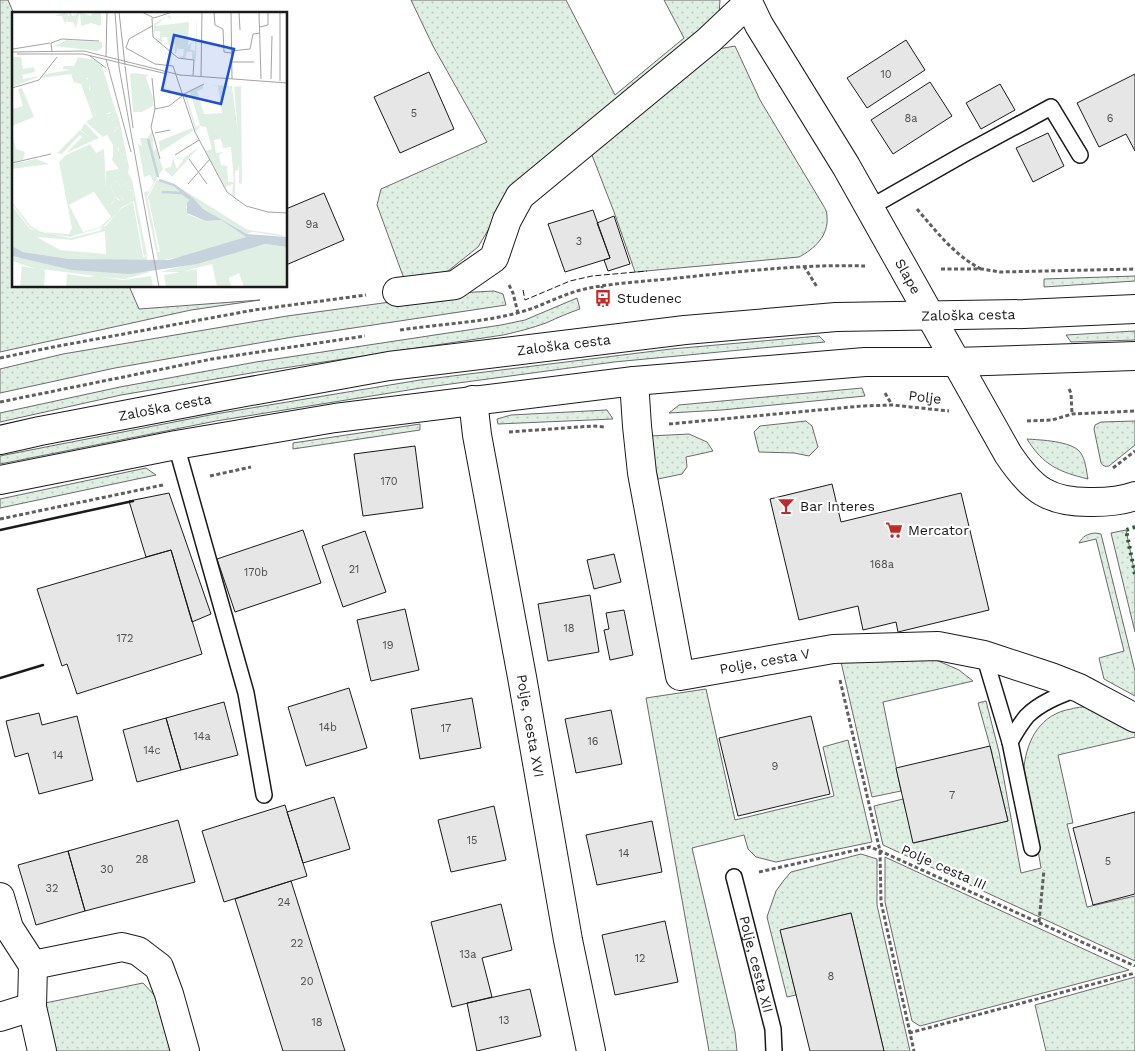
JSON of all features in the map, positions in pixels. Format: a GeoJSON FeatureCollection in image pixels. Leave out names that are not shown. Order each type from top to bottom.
{"type":"FeatureCollection","features":[{"type":"Feature","properties":{"kind":"street","name":"Slape"},"geometry":{"type":"LineString","coordinates":[[747,1],[759,25],[846,166],[1008,454],[1020,472],[1042,492],[1053,498],[1082,502],[1116,501],[1135,496]]}},
{"type":"Feature","properties":{"kind":"street"},"geometry":{"type":"LineString","coordinates":[[397,292],[455,285],[494,258],[507,220],[520,196],[709,40],[747,1]]}},
{"type":"Feature","properties":{"kind":"street","name":"Zaloška cesta"},"geometry":{"type":"LineString","coordinates":[[0,440],[218,397],[389,366],[685,330],[836,317],[929,314],[1024,314],[1135,309]]}},
{"type":"Feature","properties":{"kind":"street"},"geometry":{"type":"LineString","coordinates":[[0,480],[176,445],[335,418],[634,381],[865,362],[1051,360],[1135,356]]}},
{"type":"Feature","properties":{"kind":"street","name":"Polje, cesta V"},"geometry":{"type":"LineString","coordinates":[[634,381],[642,473],[680,676],[834,649],[938,646],[984,655],[1051,676],[1135,718]]}},
{"type":"Feature","properties":{"kind":"street","name":"Polje, cesta XVI"},"geometry":{"type":"LineString","coordinates":[[473,400],[477,435],[568,940],[591,1051]]}},
{"type":"Feature","properties":{"kind":"street"},"geometry":{"type":"LineString","coordinates":[[0,897],[8,928],[33,965],[32,1007],[42,1051]]}},
{"type":"Feature","properties":{"kind":"street"},"geometry":{"type":"LineString","coordinates":[[33,965],[122,947],[138,951],[159,967],[170,994],[185,1051]]}},
{"type":"Feature","properties":{"kind":"street"},"geometry":{"type":"LineString","coordinates":[[0,1017],[32,1007]]}},
{"type":"Feature","properties":{"kind":"lane"},"geometry":{"type":"LineString","coordinates":[[869,208],[1051,107],[1080,155]]}},
{"type":"Feature","properties":{"kind":"lane"},"geometry":{"type":"LineString","coordinates":[[176,445],[246,693],[264,795]]}},
{"type":"Feature","properties":{"kind":"lane"},"geometry":{"type":"LineString","coordinates":[[984,655],[1010,742],[1032,848]]}},
{"type":"Feature","properties":{"kind":"lane"},"geometry":{"type":"LineString","coordinates":[[1010,742],[1028,716],[1042,705],[1078,688]]}},
{"type":"Feature","properties":{"kind":"lane","name":"Polje, cesta XII"},"geometry":{"type":"LineString","coordinates":[[734,877],[773,1029],[774,1051]]}},
{"type":"Feature","properties":{"kind":"path"},"geometry":{"type":"LineString","coordinates":[[399,330],[497,318],[518,313],[572,292],[602,286],[804,266],[851,266]]}},
{"type":"Feature","properties":{"kind":"path"},"geometry":{"type":"LineString","coordinates":[[935,269],[982,269],[1000,272],[1135,269]]}},
{"type":"Feature","properties":{"kind":"path"},"geometry":{"type":"LineString","coordinates":[[602,286],[603,307]]}},
{"type":"Feature","properties":{"kind":"path"},"geometry":{"type":"LineString","coordinates":[[0,358],[254,310],[397,292]]}},
{"type":"Feature","properties":{"kind":"path"},"geometry":{"type":"LineString","coordinates":[[513,293],[518,313]]}},
{"type":"Feature","properties":{"kind":"path"},"geometry":{"type":"LineString","coordinates":[[0,402],[212,359],[369,335]]}},
{"type":"Feature","properties":{"kind":"path","name":"Polje"},"geometry":{"type":"LineString","coordinates":[[667,424],[833,408],[892,405],[955,412]]}},
{"type":"Feature","properties":{"kind":"path"},"geometry":{"type":"LineString","coordinates":[[1024,422],[1052,420],[1072,414],[1135,411]]}},
{"type":"Feature","properties":{"kind":"path"},"geometry":{"type":"LineString","coordinates":[[477,435],[593,426],[610,427]]}},
{"type":"Feature","properties":{"kind":"path"},"geometry":{"type":"LineString","coordinates":[[1111,470],[1135,451]]}},
{"type":"Feature","properties":{"kind":"path"},"geometry":{"type":"LineString","coordinates":[[201,478],[254,466]]}},
{"type":"Feature","properties":{"kind":"path"},"geometry":{"type":"LineString","coordinates":[[0,518],[164,485]]}},
{"type":"Feature","properties":{"kind":"path"},"geometry":{"type":"LineString","coordinates":[[834,649],[880,851],[881,902],[914,1051]]}},
{"type":"Feature","properties":{"kind":"path","name":"Polje cesta III"},"geometry":{"type":"LineString","coordinates":[[734,877],[870,847],[1135,966]]}},
{"type":"Feature","properties":{"kind":"path"},"geometry":{"type":"LineString","coordinates":[[1032,848],[1042,856],[1044,869],[1039,922]]}},
{"type":"Feature","properties":{"kind":"path"},"geometry":{"type":"LineString","coordinates":[[909,1032],[1135,973]]}},
{"type":"Feature","properties":{"kind":"green space"},"geometry":{"type":"Polygon","coordinates":[[[0,0],[8,0],[13,12],[12,288],[130,288],[139,309],[260,300],[191,310],[0,352],[0,0]]]}},
{"type":"Feature","properties":{"kind":"green space"},"geometry":{"type":"Polygon","coordinates":[[[411,0],[566,0],[615,95],[684,38],[664,0],[720,0],[719,15],[513,188],[478,247],[448,271],[411,280],[403,276],[377,205],[381,189],[487,142],[433,46],[411,0]]]}},
{"type":"Feature","properties":{"kind":"green space"},"geometry":{"type":"Polygon","coordinates":[[[735,46],[760,100],[825,209],[827,215],[826,230],[815,246],[799,257],[635,272],[590,150],[713,50],[735,46]]]}},
{"type":"Feature","properties":{"kind":"green space"},"geometry":{"type":"Polygon","coordinates":[[[1135,276],[1135,281],[1044,287],[1044,279],[1135,276]]]}},
{"type":"Feature","properties":{"kind":"green space"},"geometry":{"type":"Polygon","coordinates":[[[494,291],[503,294],[506,305],[293,337],[115,368],[0,393],[0,369],[63,354],[287,316],[457,293],[494,291]]]}},
{"type":"Feature","properties":{"kind":"green space"},"geometry":{"type":"Polygon","coordinates":[[[577,298],[580,309],[541,325],[503,335],[257,372],[121,395],[0,422],[0,413],[120,387],[256,362],[525,320],[577,298]]]}},
{"type":"Feature","properties":{"kind":"green space"},"geometry":{"type":"Polygon","coordinates":[[[1135,331],[1135,340],[1071,342],[1066,335],[1135,331]]]}},
{"type":"Feature","properties":{"kind":"green space"},"geometry":{"type":"Polygon","coordinates":[[[819,336],[825,342],[614,362],[421,388],[216,421],[0,464],[0,456],[10,454],[215,414],[420,380],[671,349],[819,336]]]}},
{"type":"Feature","properties":{"kind":"green space"},"geometry":{"type":"Polygon","coordinates":[[[862,388],[865,396],[722,410],[669,413],[679,405],[862,388]]]}},
{"type":"Feature","properties":{"kind":"green space"},"geometry":{"type":"Polygon","coordinates":[[[607,410],[613,419],[498,424],[497,419],[511,415],[607,410]]]}},
{"type":"Feature","properties":{"kind":"green space"},"geometry":{"type":"Polygon","coordinates":[[[806,421],[812,426],[818,447],[809,456],[794,453],[759,452],[754,432],[760,426],[806,421]]]}},
{"type":"Feature","properties":{"kind":"green space"},"geometry":{"type":"Polygon","coordinates":[[[1135,421],[1135,445],[1109,466],[1103,466],[1094,429],[1095,425],[1101,422],[1135,421]]]}},
{"type":"Feature","properties":{"kind":"green space"},"geometry":{"type":"Polygon","coordinates":[[[420,424],[420,430],[293,449],[293,443],[420,424]]]}},
{"type":"Feature","properties":{"kind":"green space"},"geometry":{"type":"Polygon","coordinates":[[[689,434],[707,442],[713,451],[686,457],[687,467],[682,474],[658,479],[649,440],[650,436],[689,434]]]}},
{"type":"Feature","properties":{"kind":"green space"},"geometry":{"type":"Polygon","coordinates":[[[1027,439],[1055,442],[1076,448],[1084,458],[1088,479],[1053,466],[1039,455],[1027,439]]]}},
{"type":"Feature","properties":{"kind":"green space"},"geometry":{"type":"Polygon","coordinates":[[[146,468],[156,475],[0,508],[0,499],[146,468]]]}},
{"type":"Feature","properties":{"kind":"green space"},"geometry":{"type":"Polygon","coordinates":[[[1126,530],[1135,574],[1135,632],[1111,533],[1126,530]]]}},
{"type":"Feature","properties":{"kind":"green space"},"geometry":{"type":"Polygon","coordinates":[[[1095,533],[1101,534],[1135,671],[1135,696],[1104,679],[1099,658],[1124,651],[1096,539],[1079,543],[1086,536],[1095,533]]]}},
{"type":"Feature","properties":{"kind":"green space"},"geometry":{"type":"Polygon","coordinates":[[[909,657],[936,660],[959,670],[973,681],[883,702],[901,791],[872,797],[841,662],[909,657]]]}},
{"type":"Feature","properties":{"kind":"green space"},"geometry":{"type":"Polygon","coordinates":[[[706,689],[735,820],[834,796],[823,747],[848,740],[872,842],[776,862],[756,857],[748,849],[744,835],[692,848],[735,1032],[737,1051],[709,1051],[646,698],[706,689]]]}},
{"type":"Feature","properties":{"kind":"green space"},"geometry":{"type":"Polygon","coordinates":[[[986,701],[999,752],[1021,873],[1041,868],[1024,767],[1028,747],[1037,729],[1051,716],[1060,712],[1091,707],[1135,730],[1135,737],[1058,755],[1073,823],[1067,824],[1087,907],[1135,896],[1135,961],[883,845],[874,806],[903,799],[914,843],[1008,821],[978,703],[986,701]]]}},
{"type":"Feature","properties":{"kind":"green space"},"geometry":{"type":"Polygon","coordinates":[[[861,854],[877,859],[877,905],[910,1051],[884,1051],[851,913],[781,930],[796,995],[787,997],[767,917],[776,891],[791,872],[861,854]]]}},
{"type":"Feature","properties":{"kind":"green space"},"geometry":{"type":"Polygon","coordinates":[[[885,857],[1129,970],[920,1026],[912,1021],[885,902],[885,857]]]}},
{"type":"Feature","properties":{"kind":"green space"},"geometry":{"type":"Polygon","coordinates":[[[1135,977],[1135,1051],[1046,1051],[1035,1005],[1135,977]]]}},
{"type":"Feature","properties":{"kind":"green space"},"geometry":{"type":"Polygon","coordinates":[[[143,983],[158,999],[170,1051],[55,1051],[45,1003],[143,983]]]}},
{"type":"Feature","properties":{"kind":"building"},"geometry":{"type":"Polygon","coordinates":[[[906,40],[925,70],[867,108],[847,78],[906,40]]]}},
{"type":"Feature","properties":{"kind":"building"},"geometry":{"type":"Polygon","coordinates":[[[429,72],[454,129],[400,153],[374,97],[429,72]]]}},
{"type":"Feature","properties":{"kind":"building"},"geometry":{"type":"Polygon","coordinates":[[[1135,74],[1135,151],[1126,134],[1099,147],[1077,103],[1135,74]]]}},
{"type":"Feature","properties":{"kind":"building"},"geometry":{"type":"Polygon","coordinates":[[[930,82],[952,116],[893,154],[871,120],[930,82]]]}},
{"type":"Feature","properties":{"kind":"building"},"geometry":{"type":"Polygon","coordinates":[[[1000,84],[1015,110],[981,129],[966,103],[1000,84]]]}},
{"type":"Feature","properties":{"kind":"building"},"geometry":{"type":"Polygon","coordinates":[[[1048,133],[1064,166],[1033,182],[1016,148],[1048,133]]]}},
{"type":"Feature","properties":{"kind":"building"},"geometry":{"type":"Polygon","coordinates":[[[324,193],[344,240],[288,264],[288,208],[324,193]]]}},
{"type":"Feature","properties":{"kind":"building"},"geometry":{"type":"Polygon","coordinates":[[[593,210],[610,258],[565,272],[548,224],[593,210]]]}},
{"type":"Feature","properties":{"kind":"building"},"geometry":{"type":"Polygon","coordinates":[[[614,216],[630,264],[608,271],[604,260],[610,258],[597,223],[614,216]]]}},
{"type":"Feature","properties":{"kind":"building"},"geometry":{"type":"Polygon","coordinates":[[[415,446],[423,508],[363,516],[354,454],[415,446]]]}},
{"type":"Feature","properties":{"kind":"building"},"geometry":{"type":"Polygon","coordinates":[[[832,484],[841,522],[961,493],[989,610],[898,632],[896,622],[863,630],[858,606],[799,620],[770,499],[832,484]]]}},
{"type":"Feature","properties":{"kind":"building"},"geometry":{"type":"Polygon","coordinates":[[[169,493],[211,614],[192,622],[171,550],[146,557],[129,501],[169,493]]]}},
{"type":"Feature","properties":{"kind":"building"},"geometry":{"type":"Polygon","coordinates":[[[303,530],[321,583],[235,612],[217,559],[303,530]]]}},
{"type":"Feature","properties":{"kind":"building"},"geometry":{"type":"Polygon","coordinates":[[[365,531],[386,592],[343,607],[322,546],[365,531]]]}},
{"type":"Feature","properties":{"kind":"building"},"geometry":{"type":"Polygon","coordinates":[[[171,550],[202,654],[77,694],[67,664],[62,666],[37,589],[171,550]]]}},
{"type":"Feature","properties":{"kind":"building"},"geometry":{"type":"Polygon","coordinates":[[[614,554],[621,582],[594,589],[587,560],[614,554]]]}},
{"type":"Feature","properties":{"kind":"building"},"geometry":{"type":"Polygon","coordinates":[[[590,595],[599,652],[548,661],[538,604],[590,595]]]}},
{"type":"Feature","properties":{"kind":"building"},"geometry":{"type":"Polygon","coordinates":[[[405,609],[419,670],[371,681],[357,620],[405,609]]]}},
{"type":"Feature","properties":{"kind":"building"},"geometry":{"type":"Polygon","coordinates":[[[624,610],[633,655],[610,660],[604,630],[609,629],[606,613],[624,610]]]}},
{"type":"Feature","properties":{"kind":"building"},"geometry":{"type":"Polygon","coordinates":[[[349,688],[367,748],[306,766],[288,707],[349,688]]]}},
{"type":"Feature","properties":{"kind":"building"},"geometry":{"type":"Polygon","coordinates":[[[472,698],[481,748],[420,759],[411,709],[472,698]]]}},
{"type":"Feature","properties":{"kind":"building"},"geometry":{"type":"Polygon","coordinates":[[[224,702],[238,755],[181,770],[166,718],[224,702]]]}},
{"type":"Feature","properties":{"kind":"building"},"geometry":{"type":"Polygon","coordinates":[[[611,710],[622,764],[576,773],[565,719],[611,710]]]}},
{"type":"Feature","properties":{"kind":"building"},"geometry":{"type":"Polygon","coordinates":[[[39,713],[42,725],[77,716],[93,780],[39,794],[28,753],[15,757],[6,721],[39,713]]]}},
{"type":"Feature","properties":{"kind":"building"},"geometry":{"type":"Polygon","coordinates":[[[811,716],[830,794],[738,816],[719,738],[811,716]]]}},
{"type":"Feature","properties":{"kind":"building"},"geometry":{"type":"Polygon","coordinates":[[[166,718],[181,770],[137,782],[123,730],[166,718]]]}},
{"type":"Feature","properties":{"kind":"building"},"geometry":{"type":"Polygon","coordinates":[[[990,746],[1008,821],[913,843],[896,768],[990,746]]]}},
{"type":"Feature","properties":{"kind":"building"},"geometry":{"type":"Polygon","coordinates":[[[334,797],[350,849],[303,863],[287,812],[334,797]]]}},
{"type":"Feature","properties":{"kind":"building"},"geometry":{"type":"Polygon","coordinates":[[[285,805],[307,876],[224,902],[202,831],[285,805]]]}},
{"type":"Feature","properties":{"kind":"building"},"geometry":{"type":"Polygon","coordinates":[[[494,806],[506,860],[451,872],[438,820],[494,806]]]}},
{"type":"Feature","properties":{"kind":"building"},"geometry":{"type":"Polygon","coordinates":[[[1135,812],[1135,894],[1093,905],[1073,828],[1135,812]]]}},
{"type":"Feature","properties":{"kind":"building"},"geometry":{"type":"Polygon","coordinates":[[[178,820],[195,882],[85,911],[68,851],[178,820]]]}},
{"type":"Feature","properties":{"kind":"building"},"geometry":{"type":"Polygon","coordinates":[[[652,821],[662,872],[597,885],[586,835],[652,821]]]}},
{"type":"Feature","properties":{"kind":"building"},"geometry":{"type":"Polygon","coordinates":[[[68,851],[85,911],[36,925],[18,865],[68,851]]]}},
{"type":"Feature","properties":{"kind":"building"},"geometry":{"type":"Polygon","coordinates":[[[291,881],[345,1051],[283,1051],[235,899],[291,881]]]}},
{"type":"Feature","properties":{"kind":"building"},"geometry":{"type":"Polygon","coordinates":[[[501,904],[512,950],[482,958],[492,997],[452,1007],[431,922],[501,904]]]}},
{"type":"Feature","properties":{"kind":"building"},"geometry":{"type":"Polygon","coordinates":[[[851,913],[884,1051],[810,1051],[780,930],[851,913]]]}},
{"type":"Feature","properties":{"kind":"building"},"geometry":{"type":"Polygon","coordinates":[[[665,921],[678,982],[615,995],[602,935],[665,921]]]}},
{"type":"Feature","properties":{"kind":"building"},"geometry":{"type":"Polygon","coordinates":[[[530,989],[541,1036],[477,1051],[467,1003],[530,989]]]}},
{"type":"Feature","properties":{"kind":"hedge"},"geometry":{"type":"LineString","coordinates":[[1135,527],[1126,530],[1135,574]]}},
{"type":"Feature","properties":{"kind":"fence"},"geometry":{"type":"LineString","coordinates":[[523,290],[525,300],[570,281],[592,276],[647,271]]}},
{"type":"Feature","properties":{"kind":"wall"},"geometry":{"type":"LineString","coordinates":[[0,530],[133,501]]}},
{"type":"Feature","properties":{"kind":"wall"},"geometry":{"type":"LineString","coordinates":[[0,678],[43,665]]}},
{"type":"Feature","properties":{"kind":"place","name":"Studenec"},"geometry":{"type":"Point","coordinates":[603,298]}},
{"type":"Feature","properties":{"kind":"place","name":"Bar Interes"},"geometry":{"type":"Point","coordinates":[786,506]}},
{"type":"Feature","properties":{"kind":"place","name":"Mercator"},"geometry":{"type":"Point","coordinates":[894,530]}}]}
